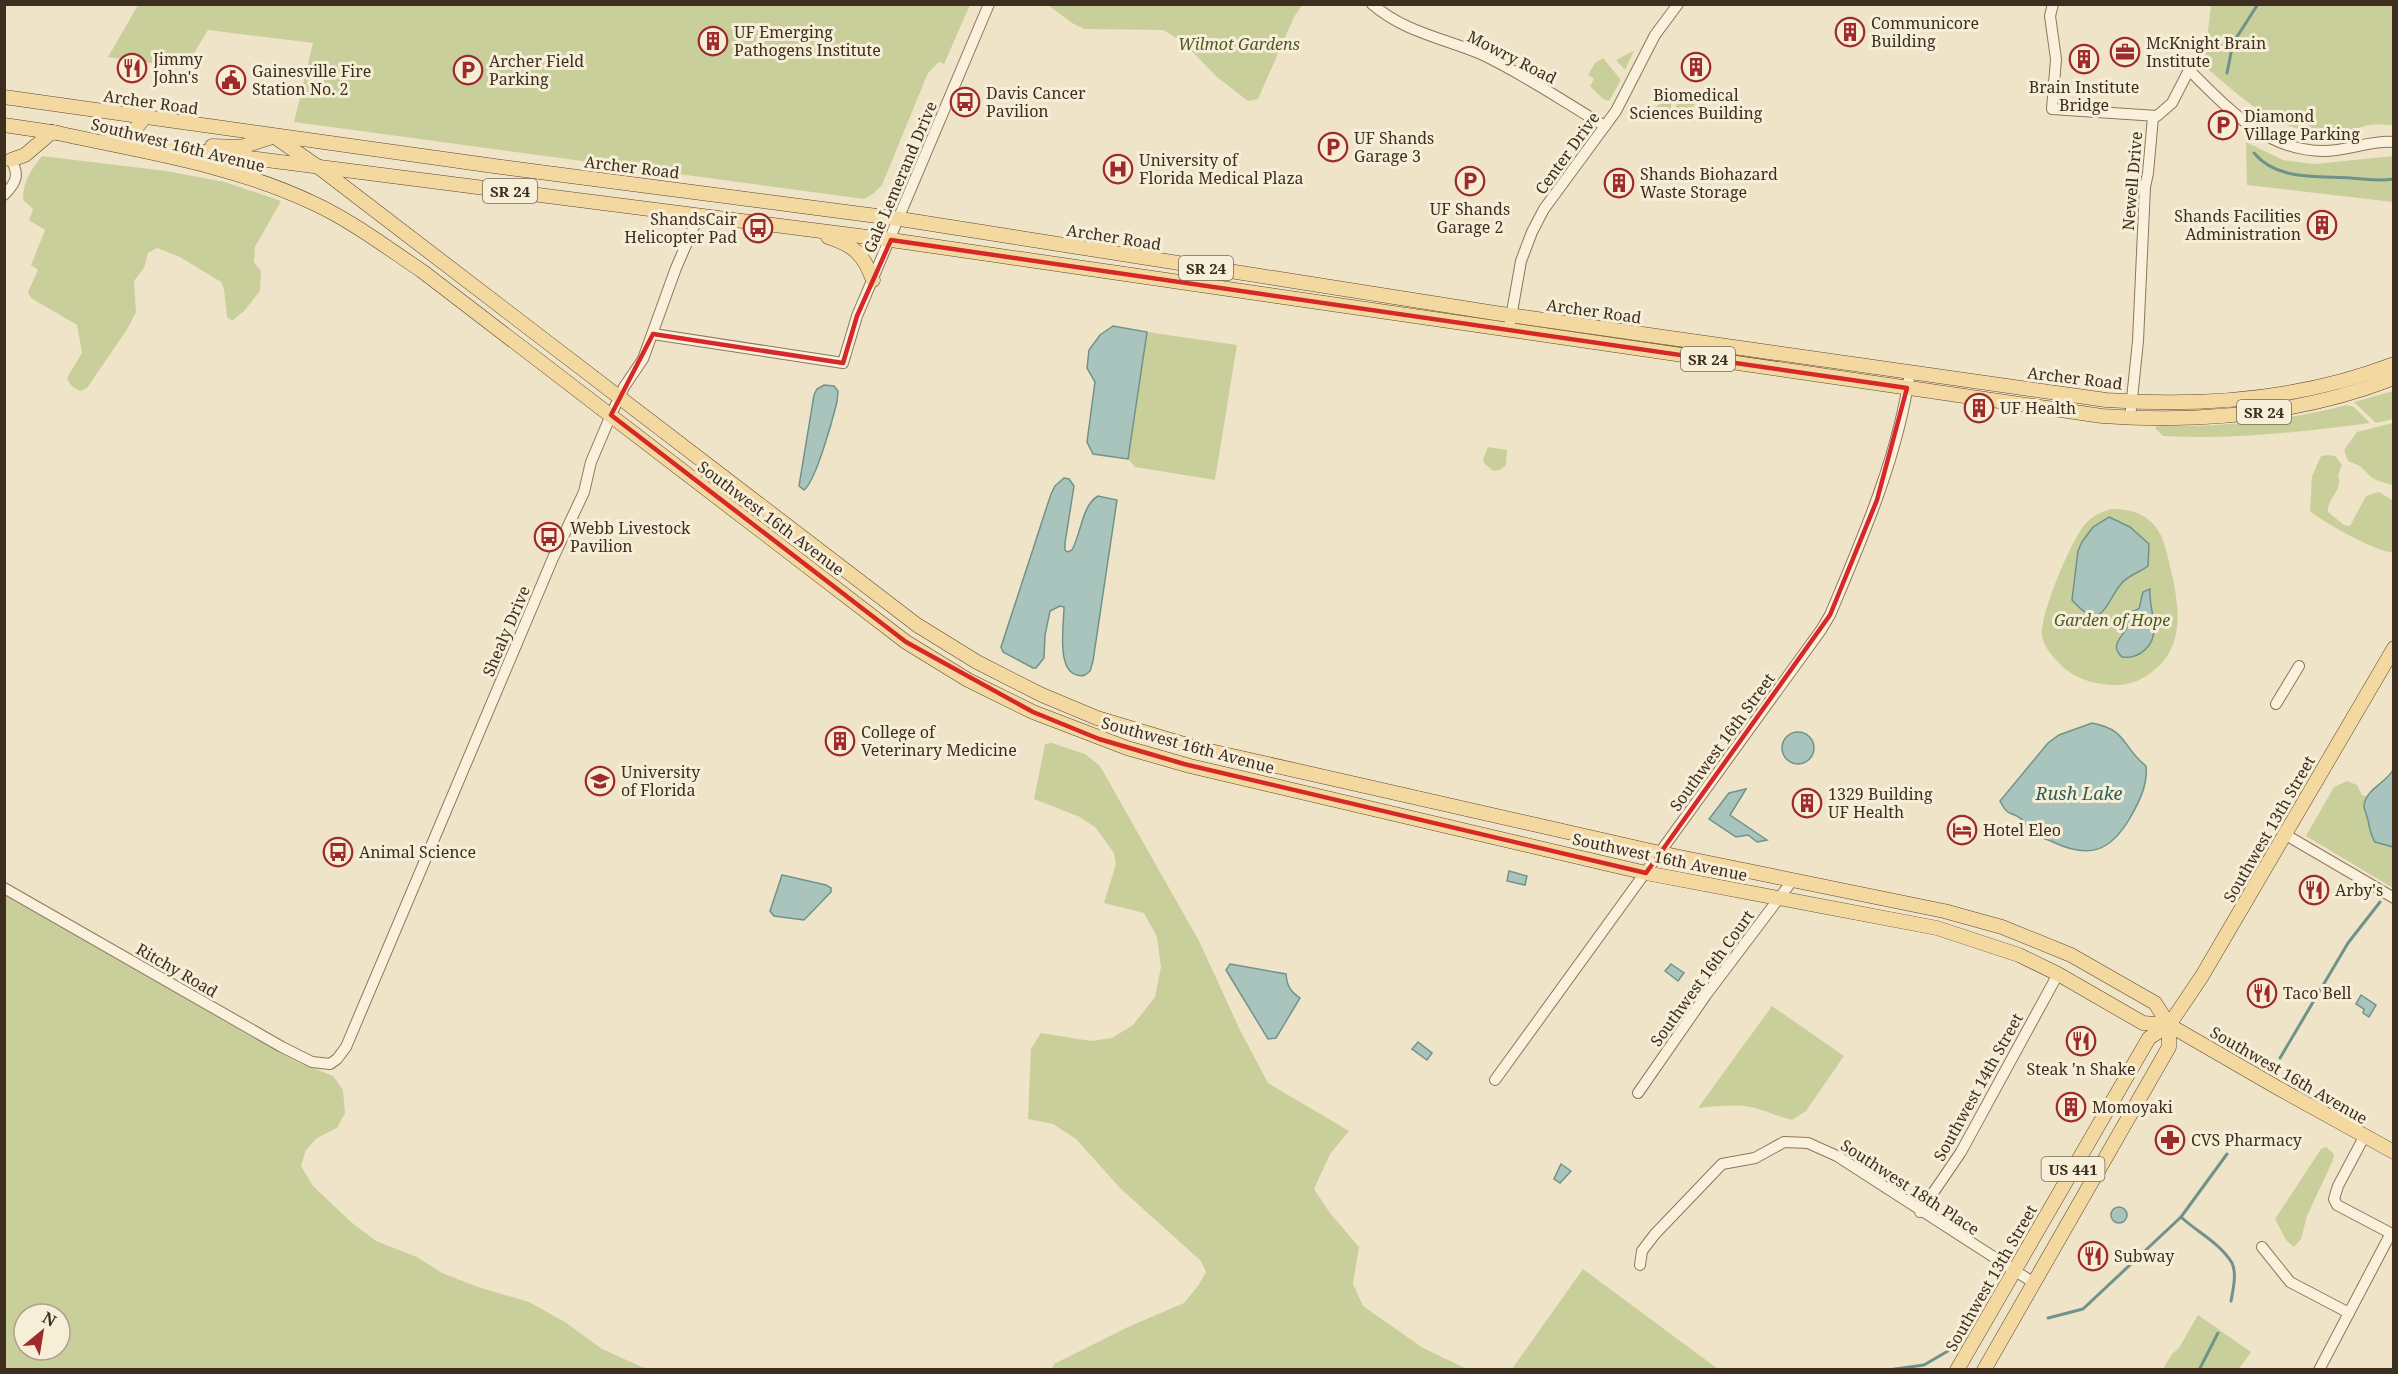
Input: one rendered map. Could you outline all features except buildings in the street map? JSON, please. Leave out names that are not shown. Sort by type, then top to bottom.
[{"type":"main road","name":"Archer Road","points":[[7,101],[900,219],[1512,316],[2132,401],[2196,402],[2260,397],[2392,371]]},
{"type":"main road","points":[[110,140],[134,130],[144,118]]},
{"type":"main road","points":[[167,121],[172,143],[179,150]]},
{"type":"main road","name":"Archer Road","points":[[4,125],[321,169],[891,240],[1509,331],[2130,418],[2197,418],[2263,412],[2328,400],[2392,371]]},
{"type":"main road","points":[[7,162],[25,155],[52,132]]},
{"type":"main road","name":"Southwest 16th Avenue","points":[[52,132],[252,178],[315,204],[365,232],[422,271],[906,642],[968,680],[1033,712],[1099,739],[1184,764],[1646,873],[1937,928],[2019,955],[2058,974],[2143,1023],[2169,1025],[2394,1152]]},
{"type":"main road","points":[[205,153],[213,146],[241,147],[274,136]]},
{"type":"main road","name":"Southwest 16th Avenue","points":[[274,136],[321,169],[917,625],[977,662],[1042,695],[1097,718],[1197,748],[1660,853],[1944,911],[2035,939],[2071,955],[2155,1003],[2169,1025]]},
{"type":"main road","points":[[801,228],[838,240],[853,248],[867,264],[873,280]]},
{"type":"main road","name":"Southwest 13th Street","points":[[1957,1370],[2149,1038],[2169,1025],[2202,976],[2394,648]]},
{"type":"main road","name":"Southwest 13th Street","points":[[1984,1370],[2169,1047],[2169,1025]]},
{"type":"street","name":"Gale Lemerand Drive","points":[[653,334],[843,363],[857,316],[900,219],[988,4]]},
{"type":"street","name":"Mowry Road","points":[[1372,4],[1385,15],[1412,29],[1480,54],[1502,65],[1605,126]]},
{"type":"street","name":"Center Drive","points":[[1509,331],[1521,261],[1532,232],[1549,202],[1627,93],[1655,35],[1678,4]]},
{"type":"street","name":"Newell Drive","points":[[2053,4],[2050,16],[2056,58],[2052,109],[2152,117],[2145,187],[2138,341],[2130,418]]},
{"type":"street","points":[[2152,117],[2160,114],[2172,103],[2189,70],[2237,116],[2280,143],[2324,151],[2394,142]]},
{"type":"street","points":[[4,195],[17,178],[16,169],[7,162]]},
{"type":"street","name":"Shealy Drive","points":[[337,1059],[346,1047],[553,558],[584,492],[591,462],[611,415],[624,387],[640,367],[676,268],[699,215]]},
{"type":"street","name":"Southwest 16th Street","points":[[1495,1080],[1811,646],[1830,615],[1877,500],[1910,372]]},
{"type":"street","points":[[2276,704],[2299,666]]},
{"type":"street","points":[[2286,835],[2394,898]]},
{"type":"street","name":"Southwest 16th Court","points":[[1638,1093],[1706,995],[1792,881]]},
{"type":"street","name":"Ritchy Road","points":[[4,888],[282,1047],[312,1062],[330,1064],[337,1059]]},
{"type":"street","name":"Southwest 14th Street","points":[[1920,1212],[1961,1152],[2058,974]]},
{"type":"street","points":[[2319,1370],[2392,1234],[2337,1204],[2334,1199],[2338,1186],[2364,1137]]},
{"type":"street","name":"Southwest 18th Place","points":[[1640,1265],[1642,1251],[1655,1234],[1722,1164],[1755,1158],[1784,1142],[1808,1143],[1837,1156],[1920,1212],[2034,1283]]},
{"type":"street","points":[[2262,1247],[2290,1282],[2349,1312]]},
{"type":"highlighted area","points":[[891,240],[1907,388],[1877,500],[1830,615],[1646,873],[1184,764],[1099,739],[1033,712],[906,642],[611,415],[653,334],[843,363],[857,316]]},
{"type":"green space","points":[[138,5],[970,5],[944,64],[939,62],[928,73],[882,185],[864,199],[294,122],[313,43],[208,30],[185,68],[108,57]]},
{"type":"green space","name":"Wilmot Gardens","points":[[1048,5],[1302,5],[1294,17],[1258,99],[1248,101],[1217,77],[1183,42],[1163,30],[1084,29]]},
{"type":"green space","points":[[2211,5],[2393,5],[2393,125],[2370,125],[2343,132],[2321,132],[2301,129],[2266,115],[2204,66]]},
{"type":"green space","points":[[1634,51],[1625,70],[1616,60]]},
{"type":"green space","points":[[1603,58],[1621,80],[1609,101],[1603,99],[1590,86],[1594,79],[1588,75],[1595,63]]},
{"type":"green space","points":[[1688,94],[1694,96],[1695,104],[1688,115],[1680,116],[1676,111],[1677,97]]},
{"type":"green space","points":[[1673,98],[1669,115],[1646,111]]},
{"type":"green space","points":[[2246,142],[2283,160],[2314,164],[2393,156],[2393,202],[2247,185]]},
{"type":"green space","points":[[42,156],[166,171],[225,182],[281,201],[255,247],[254,262],[261,271],[260,291],[244,311],[232,321],[227,317],[221,282],[180,257],[157,248],[148,253],[144,268],[134,281],[136,312],[128,328],[87,388],[81,391],[74,388],[67,378],[82,353],[77,325],[31,298],[28,292],[38,270],[31,265],[45,230],[29,220],[33,209],[23,200],[23,193],[28,176]]},
{"type":"green space","points":[[1147,332],[1237,345],[1215,480],[1135,467],[1128,459]]},
{"type":"green space","points":[[2393,391],[2393,419],[2376,423],[2354,402]]},
{"type":"green space","points":[[2347,405],[2354,407],[2370,423],[2293,432],[2215,437],[2163,436],[2155,428],[2157,426],[2253,422]]},
{"type":"green space","points":[[2394,423],[2393,485],[2378,481],[2360,466],[2348,461],[2344,450],[2357,432]]},
{"type":"green space","points":[[1488,447],[1507,450],[1506,465],[1500,470],[1493,471],[1484,463],[1483,459]]},
{"type":"green space","points":[[2321,456],[2335,456],[2342,465],[2338,475],[2339,485],[2328,507],[2328,512],[2344,525],[2350,526],[2366,496],[2379,492],[2394,501],[2392,552],[2363,542],[2337,529],[2310,511],[2312,476]]},
{"type":"green space","name":"Garden of Hope","points":[[2111,509],[2137,513],[2150,521],[2159,531],[2168,557],[2178,611],[2175,637],[2164,661],[2144,678],[2117,685],[2089,681],[2069,672],[2050,653],[2042,635],[2051,594],[2073,543],[2087,522]]},
{"type":"green space","points":[[1052,743],[1085,754],[1100,766],[1199,941],[1240,1030],[1268,1083],[1349,1131],[1330,1154],[1314,1189],[1330,1213],[1359,1247],[1353,1284],[1363,1306],[1423,1348],[1467,1369],[1052,1369],[1054,1364],[1128,1327],[1184,1303],[1206,1272],[1201,1261],[1121,1189],[1076,1139],[1053,1124],[1028,1119],[1031,1049],[1041,1033],[1091,1041],[1112,1038],[1133,1025],[1155,997],[1161,967],[1157,937],[1144,913],[1104,903],[1116,864],[1114,853],[1096,828],[1080,817],[1034,799],[1045,744]]},
{"type":"green space","points":[[2347,781],[2357,785],[2362,795],[2382,802],[2393,801],[2393,888],[2306,836],[2334,787]]},
{"type":"green space","points":[[4,895],[295,1061],[333,1076],[343,1090],[345,1113],[337,1128],[317,1138],[306,1150],[301,1166],[313,1186],[351,1222],[376,1241],[417,1257],[442,1273],[478,1287],[529,1302],[565,1322],[602,1349],[642,1367],[652,1369],[5,1369]]},
{"type":"green space","points":[[1772,1006],[1844,1056],[1806,1111],[1792,1120],[1745,1106],[1698,1108]]},
{"type":"green space","points":[[2326,1147],[2334,1154],[2333,1160],[2307,1216],[2301,1239],[2294,1247],[2286,1240],[2275,1219],[2321,1149]]},
{"type":"green space","points":[[1583,1269],[1718,1369],[1512,1369]]},
{"type":"green space","points":[[2198,1315],[2251,1352],[2239,1369],[2163,1369],[2172,1354],[2179,1348]]},
{"type":"water","points":[[1113,326],[1147,332],[1128,459],[1093,454],[1087,442],[1095,382],[1087,368],[1089,350],[1100,335]]},
{"type":"water","points":[[824,385],[834,386],[838,391],[837,402],[819,462],[804,490],[799,486],[814,395],[817,389]]},
{"type":"water","points":[[1064,478],[1069,479],[1074,486],[1065,543],[1065,550],[1068,552],[1072,550],[1085,513],[1093,500],[1098,496],[1117,500],[1093,661],[1090,671],[1083,676],[1070,671],[1066,665],[1063,646],[1064,607],[1060,606],[1050,611],[1045,635],[1044,658],[1036,668],[1003,652],[1001,647],[1051,494],[1055,486]]},
{"type":"water","points":[[2109,517],[2130,527],[2149,544],[2148,566],[2124,581],[2101,613],[2090,615],[2072,600],[2078,551],[2093,527]]},
{"type":"water","points":[[2150,589],[2154,623],[2152,639],[2141,653],[2132,657],[2122,657],[2118,653],[2117,645],[2128,626],[2124,615],[2139,609],[2143,592]]},
{"type":"water","name":"Rush Lake","points":[[2092,723],[2104,726],[2118,734],[2146,766],[2146,780],[2133,812],[2115,838],[2098,849],[2088,851],[2066,847],[2036,835],[2022,819],[2007,812],[2000,801],[2048,743],[2059,735]]},
{"type":"water","points":[[1798,732],[1809,737],[1814,748],[1809,759],[1798,764],[1787,759],[1782,748],[1787,737]]},
{"type":"water","points":[[2393,770],[2393,847],[2375,842],[2364,807],[2371,791]]},
{"type":"water","points":[[1746,789],[1730,815],[1767,840],[1757,842],[1748,835],[1736,837],[1709,819],[1729,793]]},
{"type":"water","points":[[1509,871],[1527,876],[1525,885],[1507,881]]},
{"type":"water","points":[[782,875],[826,885],[831,888],[831,892],[804,920],[774,916],[770,911]]},
{"type":"water","points":[[1230,964],[1286,974],[1290,988],[1300,998],[1276,1038],[1268,1039],[1226,970]]},
{"type":"water","points":[[1671,964],[1684,973],[1678,981],[1665,971]]},
{"type":"water","points":[[2361,995],[2376,1005],[2369,1017],[2363,1013],[2364,1009],[2356,1004]]},
{"type":"water","points":[[1418,1042],[1432,1053],[1427,1060],[1412,1049]]},
{"type":"water","points":[[1561,1164],[1571,1171],[1560,1183],[1554,1179]]},
{"type":"water","points":[[2116,1207],[2122,1207],[2127,1215],[2125,1221],[2116,1223],[2111,1218],[2111,1212]]},
{"type":"waterway","points":[[2227,73],[2233,43],[2258,4]]},
{"type":"waterway","points":[[2254,153],[2263,162],[2286,173],[2312,177],[2394,179]]},
{"type":"waterway","points":[[2280,1058],[2348,943],[2380,902]]},
{"type":"waterway","points":[[2048,1318],[2083,1309],[2181,1217],[2227,1154]]},
{"type":"waterway","points":[[2181,1217],[2215,1244],[2232,1263],[2234,1287],[2231,1301]]},
{"type":"waterway","points":[[2199,1370],[2218,1333]]},
{"type":"waterway","points":[[1888,1370],[1924,1365],[1948,1351]]},
{"type":"place","name":"Communicore Building","points":[[1850,32]]},
{"type":"place","name":"UF Emerging Pathogens Institute","points":[[713,41]]},
{"type":"place","name":"McKnight Brain Institute","points":[[2125,52]]},
{"type":"place","name":"Brain Institute Bridge","points":[[2084,59]]},
{"type":"place","name":"Biomedical Sciences Building","points":[[1696,67]]},
{"type":"place","name":"Jimmy John's","points":[[132,68]]},
{"type":"place","name":"Archer Field Parking","points":[[468,70]]},
{"type":"place","name":"Gainesville Fire Station No. 2","points":[[231,80]]},
{"type":"place","name":"Davis Cancer Pavilion","points":[[965,102]]},
{"type":"place","name":"Diamond Village Parking","points":[[2223,125]]},
{"type":"place","name":"UF Shands Garage 3","points":[[1333,147]]},
{"type":"place","name":"University of Florida Medical Plaza","points":[[1118,169]]},
{"type":"place","name":"UF Shands Garage 2","points":[[1470,181]]},
{"type":"place","name":"Shands Biohazard Waste Storage","points":[[1619,183]]},
{"type":"place","name":"Shands Facilities Administration","points":[[2322,225]]},
{"type":"place","name":"ShandsCair Helicopter Pad","points":[[758,228]]},
{"type":"place","name":"UF Health","points":[[1979,408]]},
{"type":"place","name":"Webb Livestock Pavilion","points":[[549,537]]},
{"type":"place","name":"College of Veterinary Medicine","points":[[840,741]]},
{"type":"place","name":"University of Florida","points":[[600,781]]},
{"type":"place","name":"1329 Building UF Health","points":[[1807,803]]},
{"type":"place","name":"Hotel Eleo","points":[[1962,830]]},
{"type":"place","name":"Animal Science","points":[[338,852]]},
{"type":"place","name":"Arby's","points":[[2314,890]]},
{"type":"place","name":"Taco Bell","points":[[2262,993]]},
{"type":"place","name":"Steak 'n Shake","points":[[2081,1041]]},
{"type":"place","name":"Momoyaki","points":[[2071,1107]]},
{"type":"place","name":"CVS Pharmacy","points":[[2170,1140]]},
{"type":"place","name":"Subway","points":[[2093,1256]]}]
